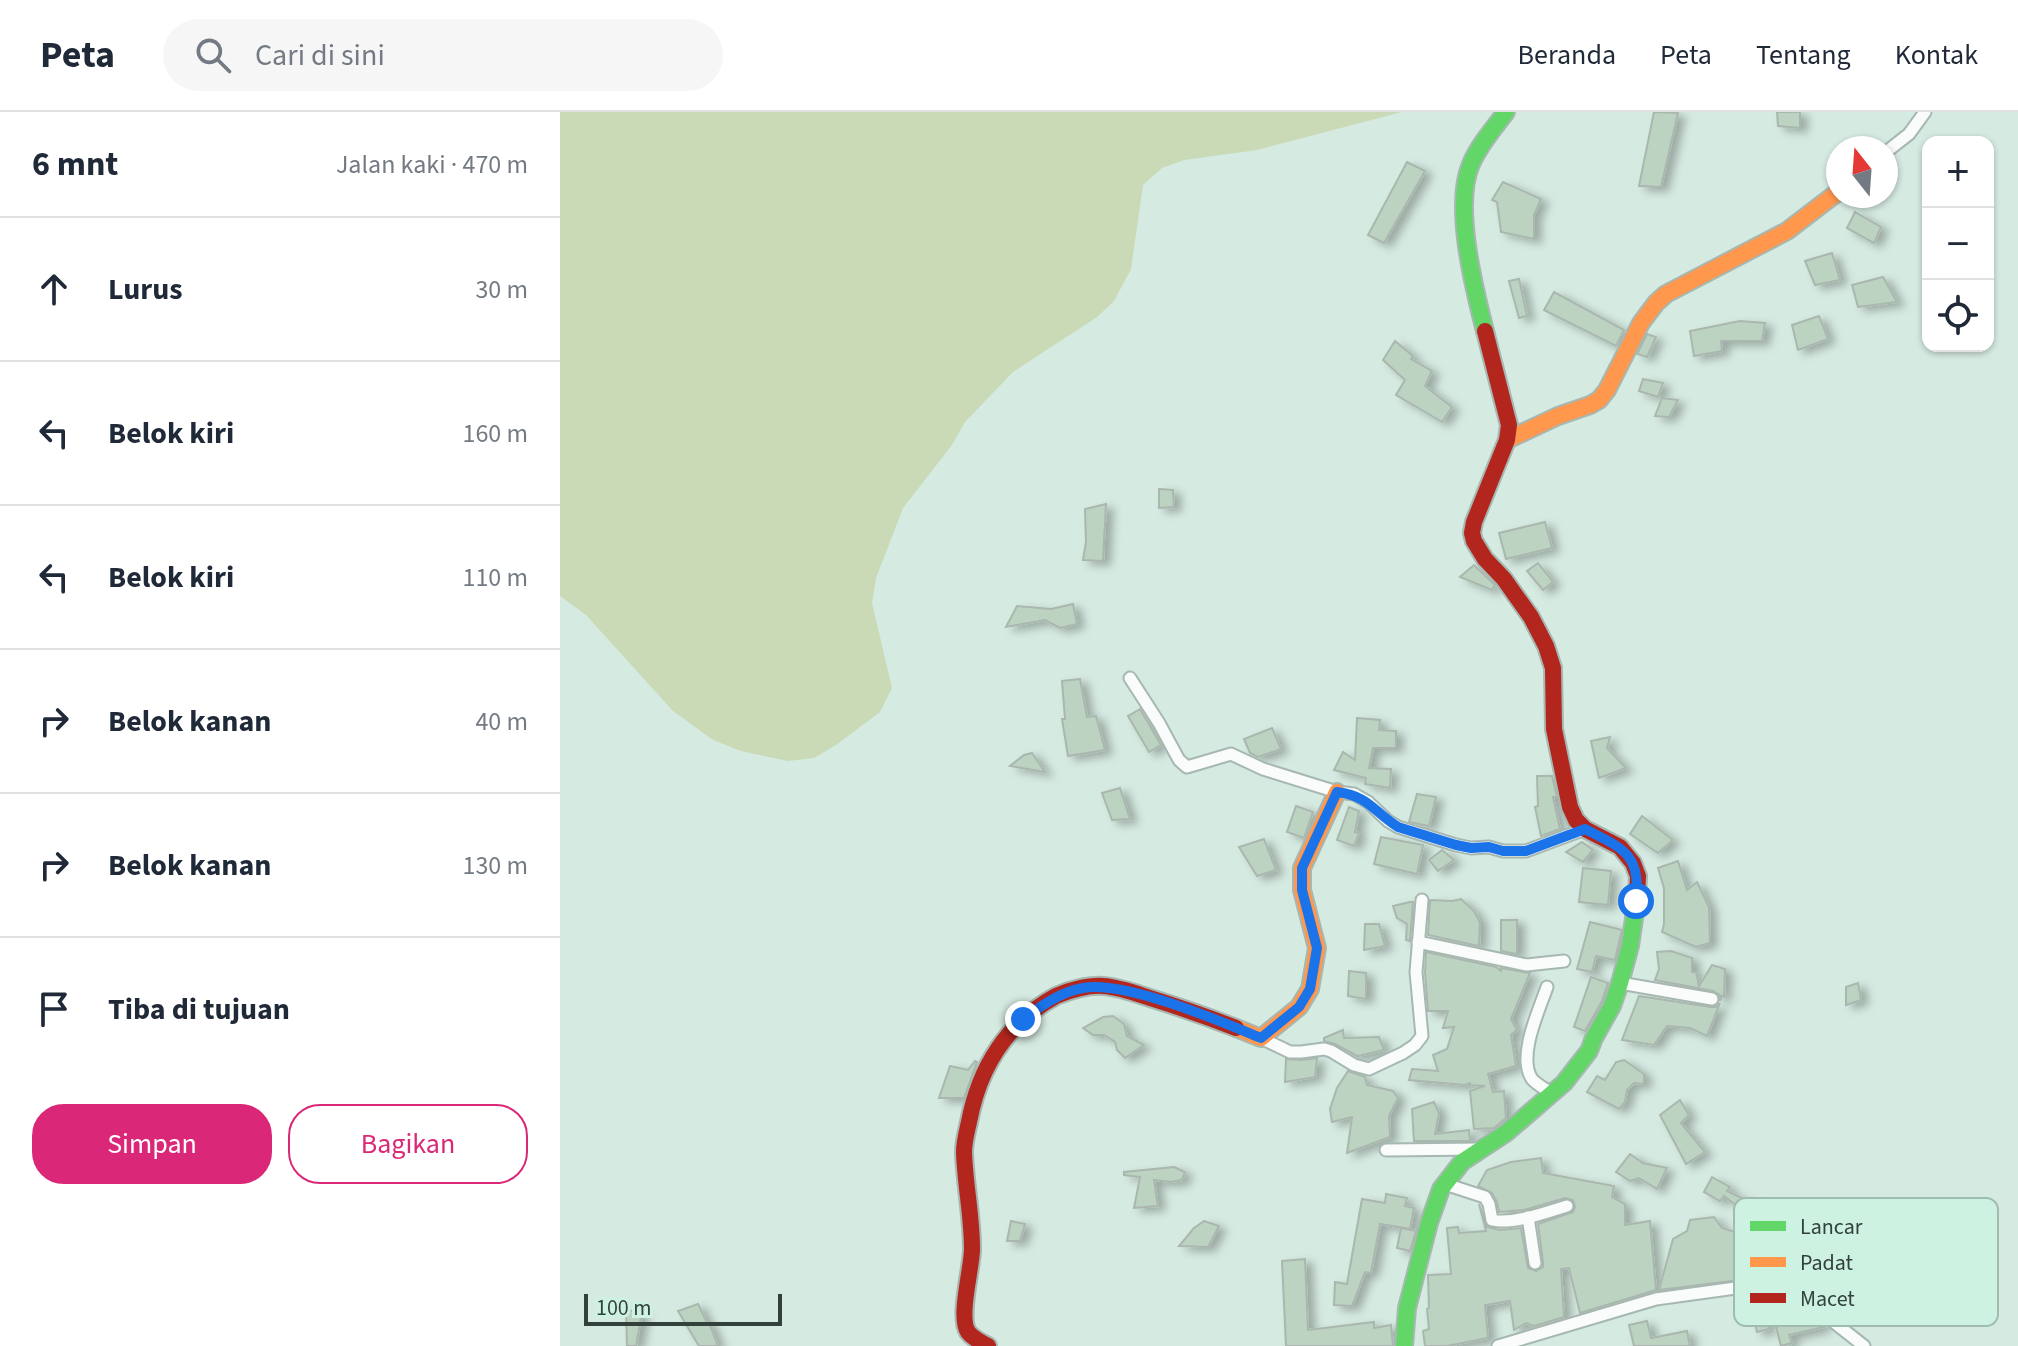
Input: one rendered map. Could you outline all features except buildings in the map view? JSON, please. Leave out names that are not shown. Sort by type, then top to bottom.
[{"type":"street","points":[[1404,1346],[1407,1308],[1414,1280],[1432,1214],[1445,1184],[1462,1162],[1506,1133],[1564,1083],[1589,1051],[1620,983],[1636,913],[1638,876],[1633,863],[1620,847],[1585,829],[1570,807],[1554,729],[1555,677],[1551,658],[1531,617],[1504,579],[1485,559],[1472,533],[1476,513],[1507,440],[1508,417],[1476,294],[1466,232],[1464,194],[1470,165],[1506,112]]},
{"type":"street","points":[[1898,143],[1909,134],[1925,112]]},
{"type":"street","points":[[1507,440],[1599,400],[1649,309],[1666,294],[1787,231],[1826,201]]},
{"type":"street","points":[[1130,678],[1184,766],[1231,754],[1263,769],[1337,792],[1354,794],[1398,827],[1471,848],[1526,851],[1585,829]]},
{"type":"street","points":[[1261,1038],[1299,1007],[1310,989],[1317,948],[1302,890],[1302,868],[1337,792]]},
{"type":"street","points":[[988,1346],[975,1339],[965,1325],[965,1297],[972,1246],[964,1148],[982,1076],[989,1061],[1013,1029],[1058,995],[1103,986],[1126,990],[1191,1011],[1290,1052],[1324,1049],[1349,1063],[1369,1069],[1403,1053],[1422,1036],[1416,972],[1422,900]]},
{"type":"street","points":[[1418,942],[1527,965],[1564,961]]},
{"type":"street","points":[[1620,983],[1712,999]]},
{"type":"street","points":[[1547,987],[1526,1058],[1534,1081],[1552,1094]]},
{"type":"street","points":[[1386,1150],[1481,1149]]},
{"type":"street","points":[[1445,1184],[1485,1197],[1495,1221],[1528,1217],[1567,1206]]},
{"type":"street","points":[[1528,1217],[1535,1263]]},
{"type":"street","points":[[1498,1346],[1656,1299],[1734,1288]]},
{"type":"street","points":[[1839,1326],[1864,1346]]},
{"type":"green space","points":[[560,112],[1402,112],[1257,150],[1184,160],[1162,168],[1143,185],[1131,269],[1114,301],[1097,317],[1013,372],[965,422],[952,445],[903,508],[876,578],[872,603],[892,688],[880,712],[814,758],[788,761],[741,751],[713,740],[673,711],[586,615],[560,596]]},
{"type":"traffic: fast","points":[[1485,331],[1467,247],[1464,201],[1471,164],[1482,143],[1506,112]]},
{"type":"traffic: fast","points":[[1404,1346],[1407,1308],[1441,1189],[1462,1162],[1506,1133],[1564,1083],[1589,1051],[1620,983],[1630,946],[1637,898]]},
{"type":"traffic: slow","points":[[1507,440],[1599,400],[1641,323],[1666,294],[1787,231],[1826,201]]},
{"type":"traffic: slow","points":[[1236,1028],[1261,1038],[1299,1007],[1310,989],[1317,948],[1302,890],[1302,868],[1337,792]]},
{"type":"traffic: jam","points":[[1485,331],[1509,425],[1507,440],[1474,522],[1474,541],[1531,617],[1546,646],[1553,668],[1554,729],[1570,807],[1585,829],[1620,847],[1633,863],[1638,876],[1637,898]]},
{"type":"traffic: jam","points":[[988,1346],[972,1337],[965,1325],[972,1249],[964,1148],[980,1083],[1010,1033],[1023,1019],[1056,996],[1097,986],[1133,992],[1236,1028]]},
{"type":"route","points":[[1023,1019],[1058,995],[1103,986],[1126,990],[1191,1011],[1261,1038],[1299,1007],[1310,989],[1317,948],[1302,890],[1302,868],[1337,792],[1354,794],[1368,802],[1398,827],[1471,848],[1526,851],[1585,829],[1626,853],[1638,876],[1636,901]]}]
